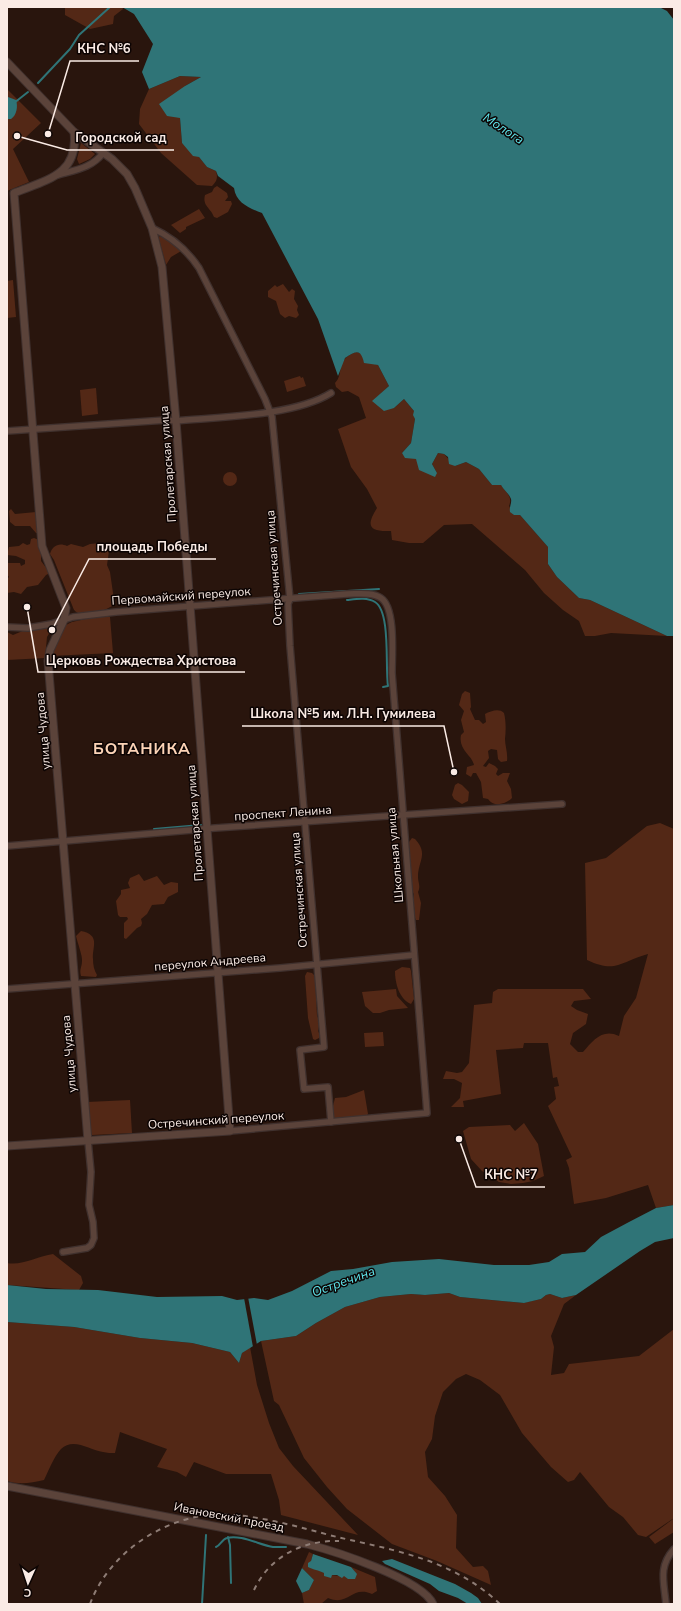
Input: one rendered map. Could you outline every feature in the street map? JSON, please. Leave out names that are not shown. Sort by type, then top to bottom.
[{"type":"street","points":[[7,62],[74,132],[120,166],[127,174],[135,188],[152,228]]},
{"type":"street","points":[[58,175],[66,168],[72,158],[75,142],[74,132]]},
{"type":"street","points":[[7,196],[58,175],[89,166],[103,153]]},
{"type":"street","name":"улица Чудова","points":[[14,193],[42,546],[64,602],[66,614],[50,650],[48,661],[91,1172],[89,1205],[93,1222],[94,1238],[91,1245],[87,1248],[64,1252]]},
{"type":"street","name":"Остречинская улица","points":[[152,228],[163,233],[190,255],[199,268],[258,385],[272,418],[290,599],[288,604],[290,646],[324,1047],[300,1050],[304,1089],[328,1087],[331,1122]]},
{"type":"street","name":"Пролетарская улица","points":[[152,228],[159,254],[164,285],[176,421],[230,1131]]},
{"type":"street","points":[[7,431],[166,420],[176,421],[270,412],[320,401],[331,393]]},
{"type":"street","name":"Первомайский переулок","points":[[7,627],[28,628],[51,624],[73,617],[189,606],[347,594],[370,594],[381,598]]},
{"type":"street","name":"Школьная улица","points":[[381,598],[389,609],[390,617],[392,673],[427,1113]]},
{"type":"street","name":"проспект Ленина","points":[[7,846],[403,814],[562,804]]},
{"type":"street","name":"переулок Андреева","points":[[7,990],[317,965],[414,955]]},
{"type":"street","name":"Остречинский переулок","points":[[7,1146],[230,1131],[427,1113]]},
{"type":"street","name":"Ивановский проезд","points":[[7,1486],[307,1544],[329,1550],[380,1570],[403,1581],[423,1592],[433,1604]]},
{"type":"street","points":[[666,1604],[663,1568],[665,1561],[674,1549]]},
{"type":"shaded area","points":[[65,7],[122,7],[123,9],[114,16],[113,24],[90,29],[65,15]]},
{"type":"shaded area","points":[[180,76],[201,77],[185,86],[180,118],[182,143],[199,157],[207,167],[216,171],[217,179],[212,186],[197,185],[161,153],[139,124],[140,109],[149,89]]},
{"type":"shaded area","points":[[7,90],[41,123],[13,149],[29,182],[7,191]]},
{"type":"shaded area","points":[[81,143],[95,154],[90,159],[79,164],[77,159]]},
{"type":"shaded area","points":[[217,186],[227,193],[228,197],[225,201],[231,201],[232,204],[228,212],[217,218],[214,217],[207,207],[204,199],[205,195],[212,192]]},
{"type":"shaded area","points":[[199,209],[205,218],[186,227],[186,229],[180,233],[171,225]]},
{"type":"shaded area","points":[[158,236],[166,238],[183,250],[171,257],[166,265]]},
{"type":"shaded area","points":[[13,280],[16,317],[7,318],[7,281]]},
{"type":"shaded area","points":[[283,284],[289,292],[292,289],[295,291],[294,299],[298,306],[297,310],[299,315],[296,318],[289,316],[285,318],[280,314],[276,301],[268,297],[268,291],[275,285],[277,287]]},
{"type":"shaded area","points":[[356,352],[360,353],[364,357],[363,360],[378,365],[389,386],[373,401],[394,408],[404,399],[414,411],[415,419],[411,443],[402,453],[416,459],[437,473],[432,464],[438,453],[444,454],[455,466],[466,462],[479,469],[492,485],[501,485],[510,497],[509,506],[514,515],[520,515],[548,547],[548,564],[557,577],[579,598],[590,600],[667,636],[611,633],[585,636],[579,621],[563,610],[544,593],[525,570],[472,524],[444,525],[423,543],[409,543],[392,540],[391,531],[374,529],[371,524],[371,520],[377,508],[367,489],[351,467],[338,429],[366,418],[359,397],[348,391],[342,392],[336,387],[335,383],[338,379],[342,363],[349,355]]},
{"type":"shaded area","points":[[300,376],[301,378],[303,377],[306,386],[287,392],[284,381]]},
{"type":"shaded area","points":[[96,388],[98,414],[82,416],[80,390]]},
{"type":"shaded area","points":[[227,472],[233,472],[237,476],[237,482],[233,486],[227,486],[223,482],[223,476]]},
{"type":"shaded area","points":[[11,509],[15,514],[36,512],[39,533],[36,533],[30,526],[15,526],[10,522],[9,511]]},
{"type":"shaded area","points":[[34,538],[39,540],[38,547],[41,552],[41,561],[50,573],[46,575],[38,585],[27,587],[21,594],[14,592],[7,593],[7,579],[9,577],[7,574],[7,563],[20,563],[21,566],[25,564],[25,560],[16,556],[7,555],[9,547],[19,546],[23,543],[27,545],[30,544],[31,539]]},
{"type":"shaded area","points":[[61,544],[67,546],[71,544],[83,547],[90,544],[104,544],[109,551],[107,565],[110,572],[114,600],[112,606],[104,610],[87,614],[78,613],[73,609],[54,560],[50,554],[54,547]]},
{"type":"shaded area","points":[[95,617],[110,617],[113,653],[51,656],[64,626],[72,622]]},
{"type":"shaded area","points":[[47,627],[51,630],[47,637],[45,658],[7,660],[7,632],[13,635],[25,630]]},
{"type":"shaded area","points":[[465,691],[470,693],[470,709],[475,720],[479,720],[483,724],[486,722],[485,714],[497,710],[504,713],[507,761],[501,762],[498,759],[497,750],[491,749],[488,751],[489,758],[483,766],[486,767],[489,763],[495,766],[498,769],[496,774],[498,776],[503,773],[510,773],[507,781],[511,789],[512,798],[503,804],[496,804],[483,798],[481,782],[476,773],[473,773],[471,777],[466,774],[467,767],[474,765],[473,761],[461,745],[461,735],[464,732],[461,720],[464,711],[459,705],[462,694]]},
{"type":"shaded area","points":[[458,783],[469,792],[468,801],[462,804],[454,799],[452,795],[455,785]]},
{"type":"shaded area","points":[[660,823],[674,829],[674,1205],[656,1208],[648,1185],[606,1198],[574,1204],[569,1168],[566,1160],[572,1157],[548,1106],[556,1099],[554,1087],[559,1086],[557,1077],[553,1078],[548,1043],[524,1043],[523,1048],[496,1050],[501,1094],[463,1101],[464,1107],[451,1107],[460,1098],[462,1083],[454,1079],[443,1079],[446,1071],[457,1073],[462,1072],[469,1063],[474,1005],[492,1003],[493,992],[498,989],[583,989],[591,999],[574,1001],[571,1006],[588,1014],[586,1024],[573,1033],[570,1044],[578,1052],[583,1052],[591,1043],[603,1034],[608,1033],[619,1036],[624,1016],[636,998],[648,954],[619,965],[612,966],[605,966],[587,960],[585,863],[606,858],[647,826]]},
{"type":"shaded area","points":[[412,838],[419,844],[422,853],[418,871],[418,892],[421,903],[419,920],[416,920],[415,918],[413,904],[414,894],[411,889],[408,850],[409,842]]},
{"type":"shaded area","points":[[139,874],[144,881],[157,876],[164,885],[171,882],[178,883],[178,892],[168,897],[164,904],[152,905],[147,914],[141,919],[141,926],[126,939],[124,938],[124,923],[128,919],[127,917],[120,917],[118,915],[116,901],[121,894],[121,890],[130,888],[128,883],[130,878]]},
{"type":"shaded area","points":[[81,931],[91,935],[93,938],[93,961],[94,969],[97,975],[96,977],[81,976],[80,972],[82,959],[76,936]]},
{"type":"shaded area","points":[[402,967],[410,968],[411,971],[414,999],[411,1004],[403,998],[398,990],[395,971]]},
{"type":"shaded area","points":[[307,972],[312,973],[315,976],[317,1016],[320,1022],[318,1031],[320,1035],[319,1038],[315,1040],[313,1039],[308,1018],[305,976]]},
{"type":"shaded area","points":[[396,989],[397,996],[408,1008],[373,1013],[365,1006],[362,992]]},
{"type":"shaded area","points":[[383,1032],[384,1046],[365,1047],[364,1033]]},
{"type":"shaded area","points":[[364,1090],[368,1114],[364,1118],[333,1118],[332,1110],[335,1098],[346,1097]]},
{"type":"shaded area","points":[[130,1100],[132,1133],[92,1135],[89,1131],[87,1102]]},
{"type":"shaded area","points":[[524,1123],[538,1144],[544,1176],[533,1181],[523,1183],[511,1184],[499,1182],[482,1171],[471,1159],[463,1131],[469,1127],[510,1125],[515,1131]]},
{"type":"shaded area","points":[[53,1254],[81,1276],[83,1283],[79,1290],[7,1285],[7,1263],[13,1264],[24,1262]]},
{"type":"shaded area","points":[[449,1293],[460,1297],[523,1303],[541,1299],[550,1294],[562,1298],[576,1295],[564,1304],[551,1336],[554,1347],[551,1375],[564,1373],[569,1364],[639,1356],[674,1329],[674,1518],[646,1537],[638,1535],[623,1517],[609,1507],[580,1472],[574,1480],[568,1482],[551,1467],[522,1433],[500,1395],[480,1380],[466,1374],[456,1379],[443,1392],[435,1416],[432,1439],[425,1452],[428,1477],[445,1496],[457,1515],[456,1548],[473,1567],[483,1566],[488,1571],[491,1585],[437,1561],[392,1544],[347,1509],[304,1458],[279,1405],[274,1401],[261,1341],[296,1336],[345,1307],[380,1297],[411,1294],[425,1295]]},
{"type":"shaded area","points":[[7,1322],[74,1327],[140,1338],[192,1343],[230,1352],[239,1363],[242,1353],[250,1347],[257,1385],[279,1448],[293,1466],[358,1535],[281,1515],[279,1500],[271,1474],[226,1474],[194,1462],[186,1477],[177,1472],[157,1467],[167,1449],[120,1432],[115,1453],[98,1451],[82,1445],[71,1444],[61,1449],[58,1453],[53,1460],[44,1480],[26,1483],[7,1481]]},
{"type":"shaded area","points":[[673,1519],[674,1532],[655,1544],[649,1537]]},
{"type":"shaded area","points":[[309,1552],[313,1554],[311,1561],[316,1567],[331,1575],[342,1576],[356,1574],[351,1567],[375,1577],[377,1591],[372,1594],[359,1592],[341,1600],[328,1598],[321,1604],[304,1604],[302,1593],[309,1590],[314,1580],[302,1568]]},
{"type":"water","name":"Молога","points":[[122,7],[659,7],[667,11],[674,20],[674,636],[667,636],[590,600],[579,598],[557,577],[548,564],[548,547],[520,515],[514,515],[510,512],[511,501],[508,494],[501,485],[492,485],[479,469],[466,462],[455,466],[449,464],[448,457],[444,454],[438,453],[432,464],[437,473],[435,477],[419,470],[416,459],[405,458],[402,453],[411,443],[415,419],[413,415],[414,411],[404,399],[394,408],[384,411],[372,401],[389,386],[378,365],[364,363],[363,358],[357,352],[345,358],[338,376],[318,319],[262,213],[252,209],[240,201],[237,198],[234,188],[218,176],[216,171],[207,167],[199,157],[193,156],[182,143],[180,118],[167,116],[159,104],[201,77],[180,76],[149,89],[142,72],[153,44],[134,14]]},
{"type":"water","points":[[8,97],[16,100],[17,102],[16,113],[11,119],[7,119]]},
{"type":"water","name":"Остречина","points":[[674,1205],[674,1238],[655,1242],[576,1295],[562,1298],[550,1294],[541,1299],[524,1303],[460,1297],[449,1293],[425,1295],[411,1294],[380,1297],[345,1307],[296,1336],[261,1341],[242,1353],[239,1363],[230,1352],[192,1343],[140,1338],[74,1327],[7,1322],[7,1285],[46,1289],[98,1290],[157,1297],[222,1296],[237,1300],[254,1298],[268,1300],[292,1291],[331,1271],[353,1269],[392,1262],[439,1259],[494,1265],[529,1265],[549,1262],[562,1254],[585,1252],[601,1237],[629,1222],[656,1208]]},
{"type":"water","points":[[313,1554],[351,1567],[357,1574],[355,1579],[348,1579],[344,1576],[342,1578],[337,1575],[332,1575],[331,1578],[324,1576],[324,1573],[308,1567],[308,1563],[311,1561]]},
{"type":"water","points":[[392,1559],[455,1584],[478,1598],[482,1604],[468,1604],[458,1598],[439,1591],[430,1584],[385,1564],[382,1561]]},
{"type":"water","points":[[302,1568],[314,1580],[309,1590],[302,1593],[296,1581]]},
{"type":"pier","points":[[248,1297],[257,1345],[253,1347],[244,1298]]},
{"type":"waterway","points":[[38,83],[70,49],[79,35],[110,7]]},
{"type":"waterway","points":[[14,103],[28,92]]},
{"type":"waterway","points":[[299,594],[379,589]]},
{"type":"waterway","points":[[347,600],[369,599],[375,602],[380,608],[385,628],[388,686],[383,687]]},
{"type":"waterway","points":[[154,829],[201,825]]},
{"type":"waterway","points":[[202,1604],[206,1535]]},
{"type":"waterway","points":[[228,1537],[230,1545],[231,1583]]},
{"type":"waterway","points":[[216,1547],[225,1539],[232,1537],[238,1537],[273,1547],[286,1547]]},
{"type":"railway","points":[[90,1604],[98,1587],[108,1572],[120,1558],[149,1535],[183,1520],[216,1514],[269,1520],[424,1559],[464,1577],[489,1594],[500,1604]]},
{"type":"railway","points":[[254,1590],[269,1568],[278,1559],[289,1552],[313,1543],[339,1541]]},
{"type":"place","name":"КНС №6","points":[[48,134]]},
{"type":"place","name":"Городской сад","points":[[17,136]]},
{"type":"place","name":"Церковь Рождества Христова","points":[[27,607]]},
{"type":"place","name":"площадь Победы","points":[[52,630]]},
{"type":"place","name":"Школа №5 им. Л.Н. Гумилева","points":[[454,772]]},
{"type":"place","name":"КНС №7","points":[[459,1139]]},
{"type":"district","name":"БОТАНИКА","points":[[142,748]]}]
